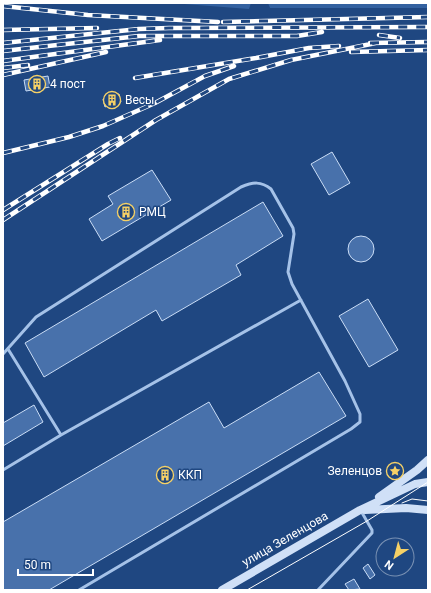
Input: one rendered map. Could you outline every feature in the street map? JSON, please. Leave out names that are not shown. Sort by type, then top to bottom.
[{"type":"main road","points":[[360,510],[428,460]]},
{"type":"main road","name":"улица Зеленцова","points":[[222,590],[360,510],[415,484],[428,482]]},
{"type":"main road","name":"улица Зеленцова","points":[[360,510],[406,508],[428,510]]},
{"type":"lane","points":[[3,354],[36,317],[241,187],[258,182],[266,184],[271,189],[293,228],[294,237],[288,272],[292,284],[328,348],[351,392],[360,414],[360,422],[344,433],[79,590]]},
{"type":"lane","points":[[3,470],[61,435],[300,300]]},
{"type":"lane","points":[[8,349],[61,435]]},
{"type":"lane","points":[[318,590],[372,534],[372,530],[360,510]]},
{"type":"shaded area","points":[[171,3],[251,3],[249,9]]},
{"type":"shaded area","points":[[268,3],[427,3],[428,8],[270,8]]},
{"type":"building","name":"4 пост","points":[[48,76],[50,87],[26,91],[24,80]]},
{"type":"building","name":"Весы","points":[[119,94],[121,102],[105,107],[103,99]]},
{"type":"building","points":[[332,152],[350,183],[329,195],[311,164]]},
{"type":"building","name":"РМЦ","points":[[152,170],[171,200],[102,241],[89,219],[113,204],[108,196]]},
{"type":"building","points":[[263,202],[283,236],[236,265],[241,275],[162,321],[156,310],[44,377],[25,343]]},
{"type":"building","points":[[361,236],[370,240],[374,249],[370,258],[361,262],[352,258],[348,249],[352,240]]},
{"type":"building","points":[[368,299],[398,350],[369,367],[339,316]]},
{"type":"building","name":"ККП","points":[[319,372],[346,416],[49,590],[3,590],[3,522],[209,402],[224,428]]},
{"type":"building","points":[[34,405],[43,422],[3,446],[3,423]]},
{"type":"building","points":[[368,564],[375,575],[370,579],[363,568]]},
{"type":"building","points":[[354,579],[360,589],[349,590],[345,584]]},
{"type":"tram line","points":[[247,590],[367,521],[428,482]]},
{"type":"tram line","points":[[402,503],[412,499],[428,501]]},
{"type":"railway","points":[[3,6],[88,15],[218,22]]},
{"type":"railway","points":[[223,22],[428,17]]},
{"type":"railway","points":[[3,43],[139,29],[428,27]]},
{"type":"railway","points":[[3,30],[97,28]]},
{"type":"railway","points":[[3,51],[139,36],[297,36],[322,32]]},
{"type":"railway","points":[[379,35],[400,38]]},
{"type":"railway","points":[[3,61],[160,40]]},
{"type":"railway","points":[[370,43],[428,42]]},
{"type":"railway","points":[[3,220],[156,120],[229,79],[291,60],[376,43]]},
{"type":"railway","points":[[135,78],[309,48],[339,46]]},
{"type":"railway","points":[[351,52],[428,50]]},
{"type":"railway","points":[[3,75],[106,52]]},
{"type":"railway","points":[[3,68],[28,65]]},
{"type":"railway","points":[[3,153],[69,137],[103,126],[155,103],[205,76],[234,66]]},
{"type":"railway","points":[[3,210],[120,138]]},
{"type":"place","name":"4 пост","points":[[37,84]]},
{"type":"place","name":"Весы","points":[[112,100]]},
{"type":"place","name":"РМЦ","points":[[126,212]]},
{"type":"place","name":"Зеленцов","points":[[395,471]]},
{"type":"place","name":"ККП","points":[[165,475]]}]
